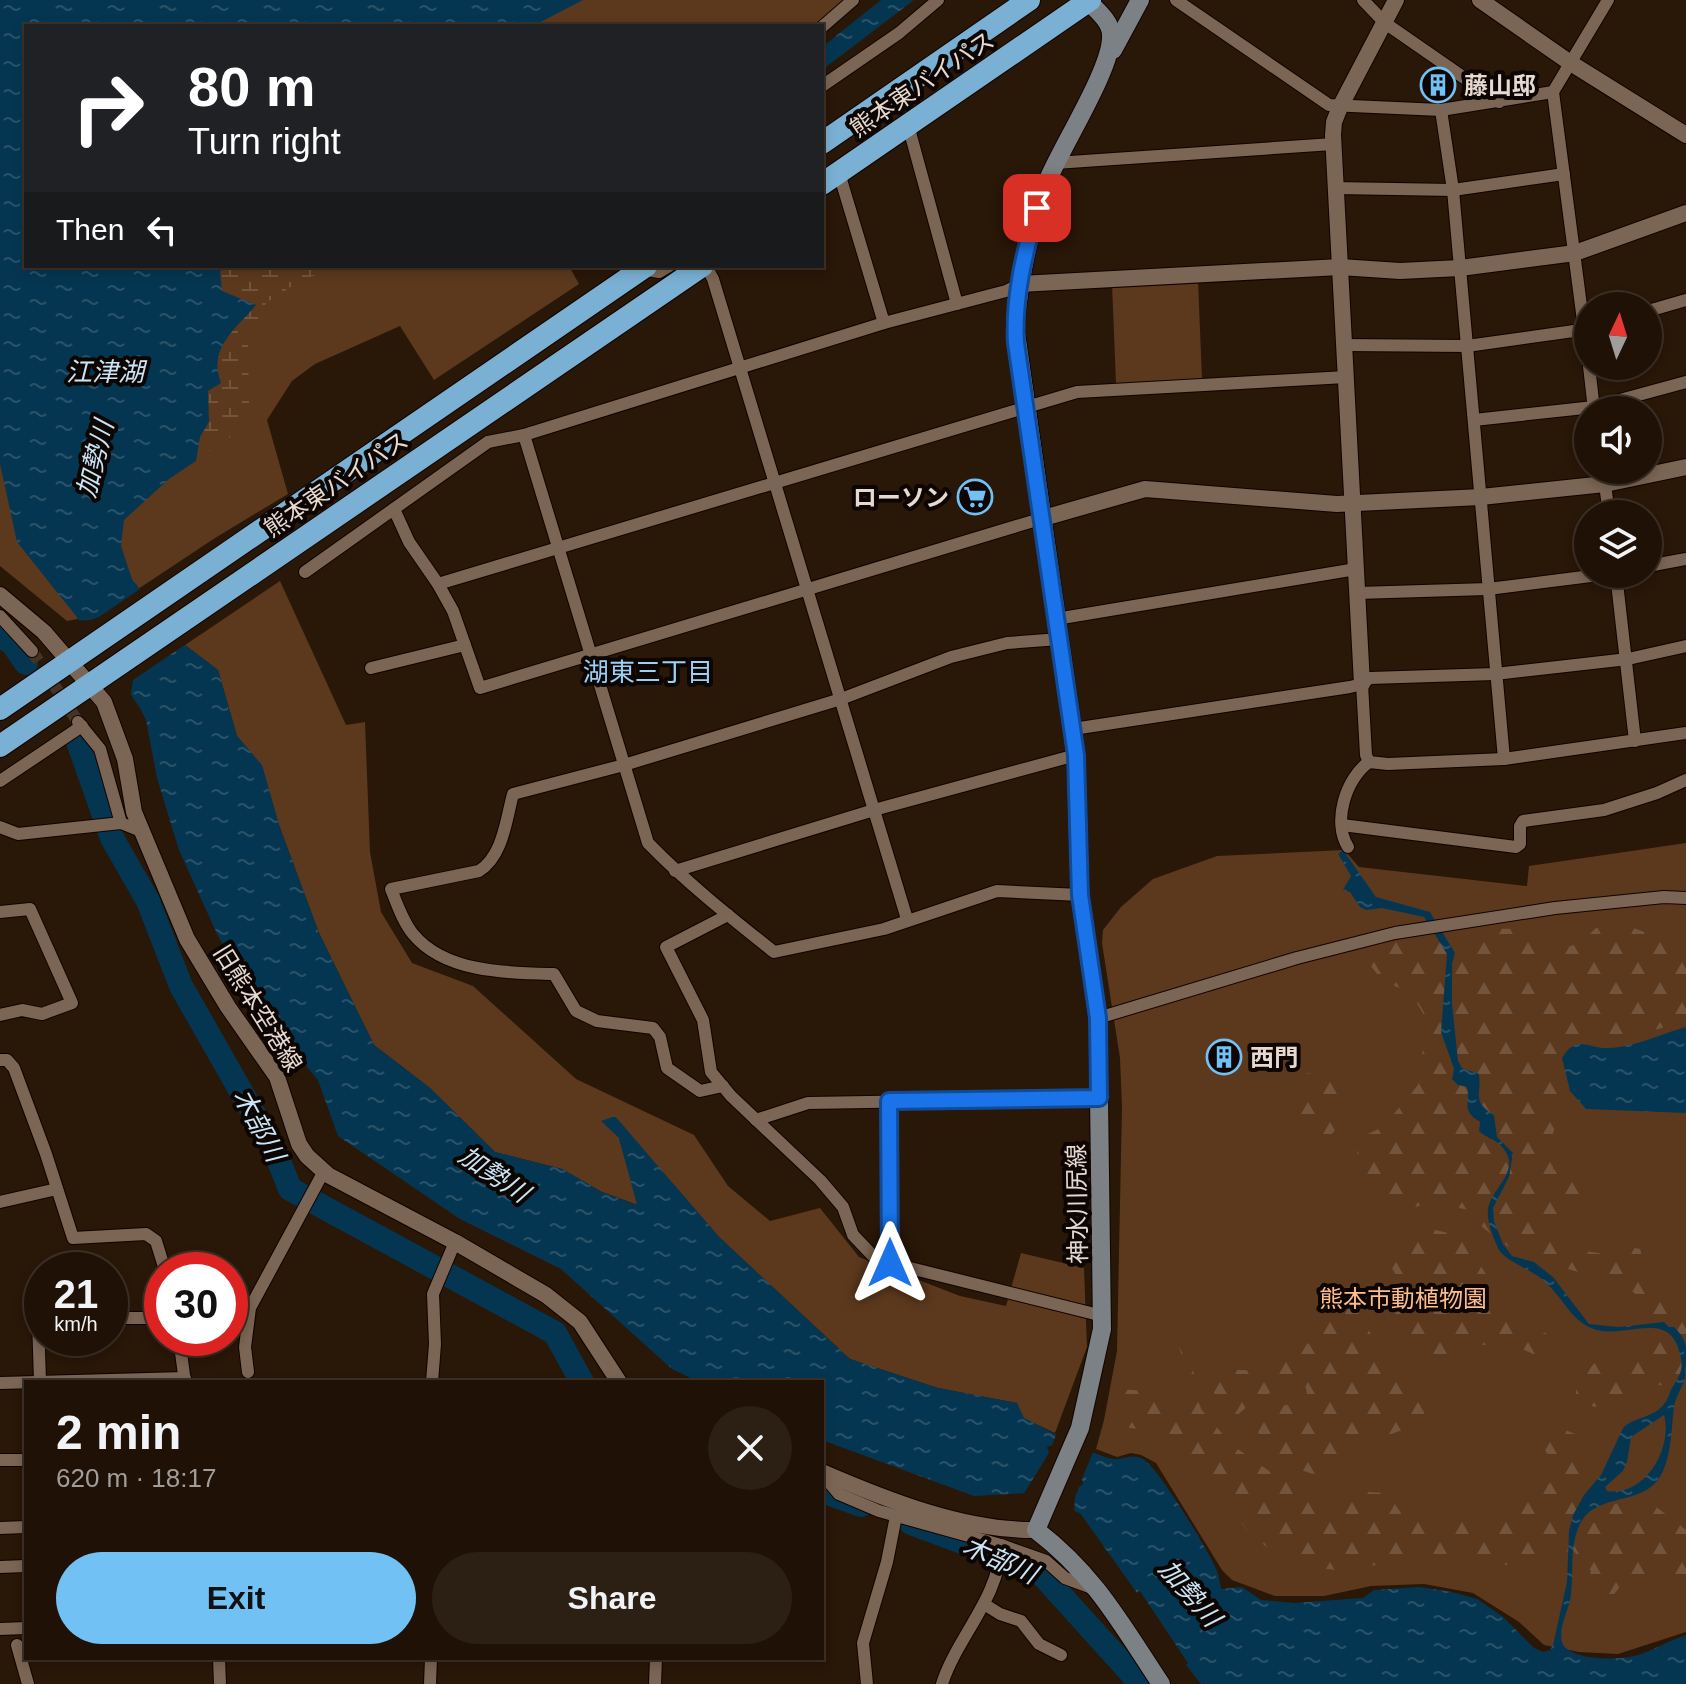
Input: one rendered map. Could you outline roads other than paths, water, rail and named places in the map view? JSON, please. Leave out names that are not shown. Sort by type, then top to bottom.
[{"type":"highway","name":"熊本東バイパス","points":[[824,142],[1029,0]]},
{"type":"highway","name":"熊本東バイパス","points":[[830,178],[1089,0]]},
{"type":"highway","name":"熊本東バイパス","points":[[0,709],[643,268]]},
{"type":"highway","name":"熊本東バイパス","points":[[0,746],[701,268]]},
{"type":"main road","name":"神水川尻線","points":[[1036,1530],[1080,1428],[1094,1372],[1103,1316],[1098,1018],[1080,895],[1073,729],[1040,519],[1015,326],[1020,284],[1037,208],[1055,163],[1104,69],[1112,34],[1089,0]]},
{"type":"main road","points":[[1104,69],[1140,0]]},
{"type":"main road","points":[[1036,1530],[1081,1569],[1100,1591],[1161,1684]]},
{"type":"street","points":[[824,25],[853,0]]},
{"type":"street","points":[[824,85],[899,33],[938,0]]},
{"type":"street","points":[[1176,0],[1329,105],[1441,110],[1553,92]]},
{"type":"street","points":[[1363,0],[1385,23],[1499,102]]},
{"type":"street","points":[[1369,762],[1366,755],[1333,144],[1334,122],[1340,107],[1396,0]]},
{"type":"street","points":[[1480,0],[1569,62],[1686,135]]},
{"type":"street","points":[[1581,292],[1553,92],[1608,0]]},
{"type":"street","points":[[1441,110],[1453,190],[1504,759]]},
{"type":"street","points":[[908,125],[957,304]]},
{"type":"street","points":[[1055,163],[1333,144]]},
{"type":"street","points":[[1335,188],[1453,190],[1564,174]]},
{"type":"street","points":[[830,178],[884,323]]},
{"type":"street","points":[[305,572],[488,442],[524,435],[884,323],[1006,291],[1020,284],[1340,267],[1400,271],[1460,268],[1575,253],[1686,213]]},
{"type":"street","points":[[647,268],[659,272],[666,268]]},
{"type":"street","points":[[705,268],[740,368],[809,589],[907,919]]},
{"type":"street","points":[[1662,307],[1686,300]]},
{"type":"street","points":[[1344,345],[1467,346],[1574,332]]},
{"type":"street","points":[[438,584],[1077,392],[1346,377]]},
{"type":"street","points":[[1638,396],[1686,382]]},
{"type":"street","points":[[1474,420],[1574,411]]},
{"type":"street","points":[[473,423],[488,442]]},
{"type":"street","points":[[524,435],[648,843],[675,871],[728,915],[774,952],[852,937],[997,891],[1080,895]]},
{"type":"street","points":[[1662,470],[1686,467]]},
{"type":"street","points":[[394,509],[409,542],[453,611],[480,688],[1145,489],[1337,504],[1481,497],[1574,482]]},
{"type":"street","points":[[1662,563],[1686,559]]},
{"type":"street","points":[[1056,619],[1356,569]]},
{"type":"street","points":[[1357,593],[1488,589],[1574,578]]},
{"type":"street","points":[[1618,588],[1635,741]]},
{"type":"street","name":"旧熊本空港線","points":[[0,595],[77,656],[97,681],[125,759],[134,812],[187,939],[228,1007],[277,1077],[299,1144],[307,1156],[324,1171],[546,1295],[580,1322],[618,1380]]},
{"type":"street","points":[[0,616],[32,651]]},
{"type":"street","points":[[723,1086],[700,1091],[667,1068],[660,1037],[653,1028],[597,1021],[576,1011],[554,974],[501,973],[467,965],[424,946],[410,931],[391,889],[479,871],[488,865],[499,847],[513,794],[624,765],[841,699],[951,657],[1007,643],[1060,639]]},
{"type":"street","points":[[371,668],[465,645]]},
{"type":"street","points":[[1073,729],[1362,684],[1370,678],[1495,674],[1628,659],[1686,646]]},
{"type":"street","points":[[0,781],[80,724],[100,749],[121,823]]},
{"type":"street","points":[[1348,847],[1342,836],[1344,797],[1362,766],[1369,762],[1388,764],[1504,759],[1686,733]]},
{"type":"street","points":[[675,871],[874,810],[1076,755]]},
{"type":"street","points":[[1342,825],[1516,847],[1520,844],[1523,821],[1604,810],[1686,780]]},
{"type":"street","points":[[0,827],[18,834],[121,823],[141,831]]},
{"type":"street","points":[[1098,1018],[1297,958],[1395,933],[1555,908],[1664,897],[1686,898]]},
{"type":"street","points":[[0,912],[30,909],[72,1003],[42,1014],[22,1010],[0,1015]]},
{"type":"street","points":[[728,915],[666,947],[703,1020],[711,1072],[756,1120],[820,1180],[843,1207],[853,1235],[873,1256],[890,1263],[1103,1316]]},
{"type":"street","points":[[0,1060],[7,1060],[14,1068],[73,1238],[146,1234],[156,1241],[159,1252]]},
{"type":"street","points":[[756,1120],[808,1103],[1099,1098]]},
{"type":"street","points":[[889,1101],[890,1263]]},
{"type":"street","points":[[248,1372],[245,1347],[251,1305],[324,1171]]},
{"type":"street","points":[[0,1202],[57,1189]]},
{"type":"street","points":[[432,1380],[435,1344],[433,1294],[455,1242]]},
{"type":"street","points":[[39,1356],[40,1380]]},
{"type":"street","points":[[182,1356],[185,1380]]},
{"type":"street","points":[[0,1383],[24,1382]]},
{"type":"street","points":[[0,1460],[24,1460]]},
{"type":"street","points":[[824,1474],[894,1502],[1011,1530],[1036,1530]]},
{"type":"street","points":[[824,1475],[839,1494],[896,1516],[1046,1561],[1065,1578],[1100,1591]]},
{"type":"street","points":[[867,1684],[863,1643],[887,1562],[896,1516]]},
{"type":"street","points":[[0,1528],[24,1527]]},
{"type":"street","points":[[942,1684],[948,1664],[984,1604],[1001,1556],[1001,1545]]},
{"type":"street","points":[[0,1567],[24,1566]]},
{"type":"street","points":[[984,1604],[1000,1614],[1021,1621],[1039,1644],[1061,1655]]},
{"type":"street","points":[[0,1629],[24,1628]]},
{"type":"street","points":[[17,1645],[28,1684]]},
{"type":"street","points":[[219,1660],[220,1684]]},
{"type":"street","points":[[430,1684],[431,1660]]},
{"type":"street","points":[[655,1684],[656,1660]]},
{"type":"water","points":[[0,0],[583,0],[537,24],[24,24],[24,268],[223,268],[220,272],[222,291],[256,305],[221,350],[218,371],[221,383],[208,391],[209,422],[200,437],[196,461],[169,479],[124,520],[121,546],[132,579],[185,645],[218,670],[237,736],[262,765],[279,825],[319,933],[374,1045],[430,1088],[495,1152],[562,1169],[602,1192],[637,1205],[619,1138],[601,1121],[615,1116],[719,1237],[850,1359],[938,1388],[1017,1403],[1024,1418],[1082,1447],[1113,1459],[1143,1459],[1160,1477],[1194,1530],[1217,1571],[1221,1589],[1242,1587],[1261,1600],[1294,1603],[1363,1598],[1374,1590],[1420,1587],[1452,1592],[1477,1599],[1502,1616],[1534,1648],[1543,1652],[1553,1645],[1567,1582],[1569,1531],[1573,1515],[1584,1495],[1601,1475],[1623,1428],[1660,1409],[1665,1402],[1680,1372],[1680,1354],[1674,1340],[1656,1328],[1604,1331],[1584,1324],[1544,1281],[1499,1250],[1489,1225],[1488,1209],[1507,1172],[1508,1156],[1501,1145],[1479,1131],[1480,1122],[1468,1110],[1467,1087],[1458,1085],[1452,1079],[1454,1069],[1441,1032],[1447,954],[1424,917],[1382,908],[1366,910],[1360,907],[1350,892],[1343,890],[1351,876],[1338,854],[1343,850],[1376,897],[1430,912],[1455,953],[1452,1003],[1458,1061],[1462,1068],[1479,1074],[1482,1106],[1494,1115],[1497,1137],[1513,1153],[1509,1177],[1493,1208],[1494,1221],[1503,1244],[1512,1256],[1534,1262],[1553,1277],[1589,1324],[1619,1327],[1664,1322],[1674,1327],[1685,1342],[1685,1378],[1675,1403],[1663,1471],[1658,1480],[1643,1492],[1595,1508],[1581,1522],[1575,1540],[1570,1600],[1561,1636],[1566,1648],[1572,1652],[1592,1657],[1622,1658],[1686,1635],[1686,1684],[1201,1684],[1140,1591],[1137,1593],[1080,1513],[1026,1493],[974,1496],[824,1441],[824,1380],[695,1380],[672,1369],[561,1269],[460,1219],[338,1136],[318,1080],[275,1029],[218,936],[179,850],[157,778],[146,720],[140,708],[76,616],[17,542],[0,464]],"holes":[[[1664,1415],[1664,1442],[1653,1468],[1644,1478],[1621,1491],[1607,1491],[1605,1487],[1623,1471],[1631,1437]]]},
{"type":"water","points":[[881,0],[914,0],[824,68],[824,45]]},
{"type":"water","points":[[1686,1027],[1686,1113],[1586,1109],[1570,1091],[1562,1058],[1573,1046],[1626,1046]]},
{"type":"waterway","name":"木部川","points":[[0,635],[13,644],[26,663]]},
{"type":"waterway","name":"木部川","points":[[77,739],[112,838],[148,901],[181,986],[275,1151],[290,1189],[555,1333],[581,1380]]},
{"type":"waterway","name":"木部川","points":[[824,1492],[861,1505]]},
{"type":"waterway","name":"木部川","points":[[911,1523],[1038,1570],[1141,1684]]},
{"type":"tunnel","points":[[32,651],[78,722]]},
{"type":"place","name":"藤山邸","points":[[1438,85]]},
{"type":"place","name":"ローソン","points":[[975,497]]},
{"type":"place","name":"西門","points":[[1224,1057]]},
{"type":"district","name":"湖東三丁目","points":[[648,672]]},
{"type":"water label","name":"江津湖","points":[[105,372]]},
{"type":"water label","name":"加勢川","points":[[95,459]]},
{"type":"water label","name":"加勢川","points":[[494,1174]]},
{"type":"water label","name":"加勢川","points":[[1190,1593]]},
{"type":"park label","name":"熊本市動植物園","points":[[1403,1298]]}]
